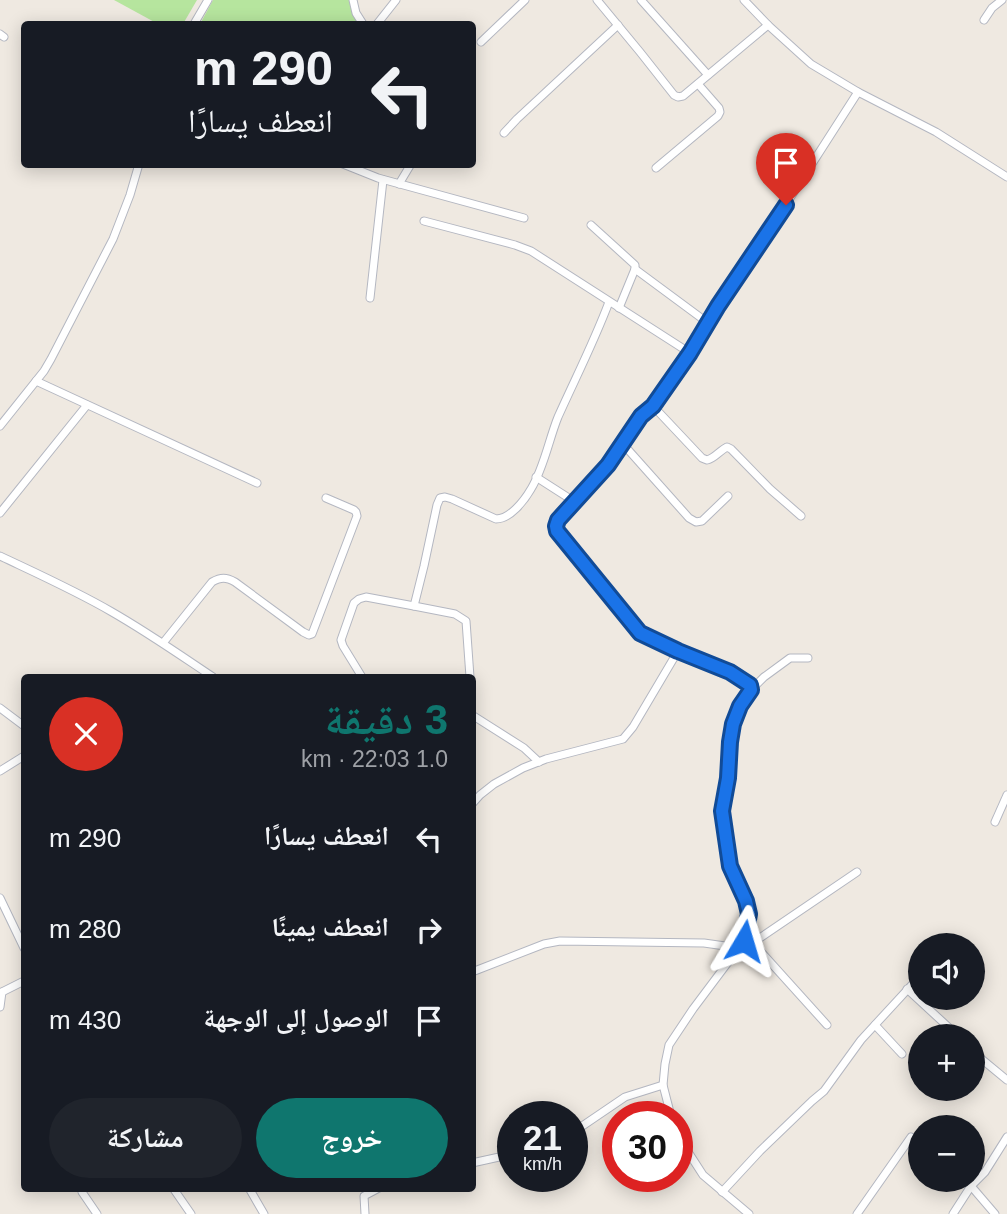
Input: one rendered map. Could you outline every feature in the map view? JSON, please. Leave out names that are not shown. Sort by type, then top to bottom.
[{"type":"street","points":[[196,21],[208,0]]},
{"type":"street","points":[[352,0],[361,21]]},
{"type":"street","points":[[379,21],[396,0]]},
{"type":"street","points":[[481,42],[525,0]]},
{"type":"street","points":[[597,0],[678,97],[683,96],[768,25]]},
{"type":"street","points":[[641,0],[708,75]]},
{"type":"street","points":[[744,0],[811,64],[858,92],[936,132],[1007,177]]},
{"type":"street","points":[[984,20],[1002,0]]},
{"type":"street","points":[[504,133],[618,25]]},
{"type":"street","points":[[656,168],[718,117],[719,108],[698,84]]},
{"type":"street","points":[[751,690],[750,685],[730,672],[640,633],[557,531],[556,526],[558,520],[608,465],[641,416],[653,406],[690,353],[858,92]]},
{"type":"street","points":[[0,426],[51,359],[104,256],[121,218],[138,168]]},
{"type":"street","points":[[353,168],[383,180],[524,218]]},
{"type":"street","points":[[399,184],[409,168]]},
{"type":"street","points":[[370,298],[383,180]]},
{"type":"street","points":[[425,221],[531,251],[690,353]]},
{"type":"street","points":[[591,225],[635,265],[619,308]]},
{"type":"street","points":[[635,269],[708,323]]},
{"type":"street","points":[[414,606],[440,498],[452,499],[496,519],[503,519],[510,514],[532,488],[558,419],[609,302]]},
{"type":"street","points":[[36,381],[257,483]]},
{"type":"street","points":[[0,513],[87,405]]},
{"type":"street","points":[[653,406],[702,458],[707,460],[722,449],[731,449],[801,516]]},
{"type":"street","points":[[623,444],[689,518],[696,522],[702,521],[728,496]]},
{"type":"street","points":[[536,477],[575,502]]},
{"type":"street","points":[[163,643],[212,582],[223,577],[235,582],[303,632],[312,634],[357,516],[354,510],[326,498]]},
{"type":"street","points":[[0,556],[112,612],[209,674]]},
{"type":"street","points":[[360,674],[341,640],[354,603],[366,597],[455,614],[466,621],[470,674]]},
{"type":"street","points":[[476,800],[494,784],[538,762],[623,738],[639,718],[678,651]]},
{"type":"street","points":[[667,1101],[663,1085],[669,1045],[744,941],[749,914],[730,866],[722,811],[733,724],[740,706],[764,677],[790,658],[808,658]]},
{"type":"street","points":[[0,708],[21,724]]},
{"type":"street","points":[[476,718],[524,748],[538,762]]},
{"type":"street","points":[[0,771],[21,758]]},
{"type":"street","points":[[995,822],[1007,795]]},
{"type":"street","points":[[476,970],[544,944],[560,941],[704,943],[739,948],[748,946],[857,872]]},
{"type":"street","points":[[0,898],[21,942]]},
{"type":"street","points":[[754,943],[827,1025]]},
{"type":"street","points":[[0,1007],[1,992],[21,982]]},
{"type":"street","points":[[722,1192],[760,1151],[824,1091],[861,1040],[907,989],[945,1024]]},
{"type":"street","points":[[875,1025],[902,1054]]},
{"type":"street","points":[[985,1062],[1007,1080]]},
{"type":"street","points":[[588,1122],[625,1097],[663,1085]]},
{"type":"street","points":[[985,1172],[1007,1137]]},
{"type":"street","points":[[857,1214],[908,1141]]},
{"type":"street","points":[[476,1162],[497,1158]]},
{"type":"street","points":[[693,1160],[703,1175],[749,1214]]},
{"type":"street","points":[[82,1192],[97,1214]]},
{"type":"street","points":[[176,1192],[191,1214]]},
{"type":"street","points":[[251,1192],[264,1214]]},
{"type":"street","points":[[362,1192],[365,1214]]},
{"type":"street","points":[[364,1196],[372,1192]]},
{"type":"street","points":[[954,1214],[967,1192]]},
{"type":"street","points":[[976,1192],[995,1214]]},
{"type":"green space","points":[[114,0],[197,0],[185,21],[152,21]]},
{"type":"green space","points":[[213,0],[350,0],[358,21],[202,21]]},
{"type":"route","points":[[744,941],[749,914],[730,866],[722,811],[733,724],[740,706],[751,690],[750,685],[730,672],[640,633],[583,565],[556,526],[558,520],[608,465],[641,416],[653,406],[786,205]]}]
